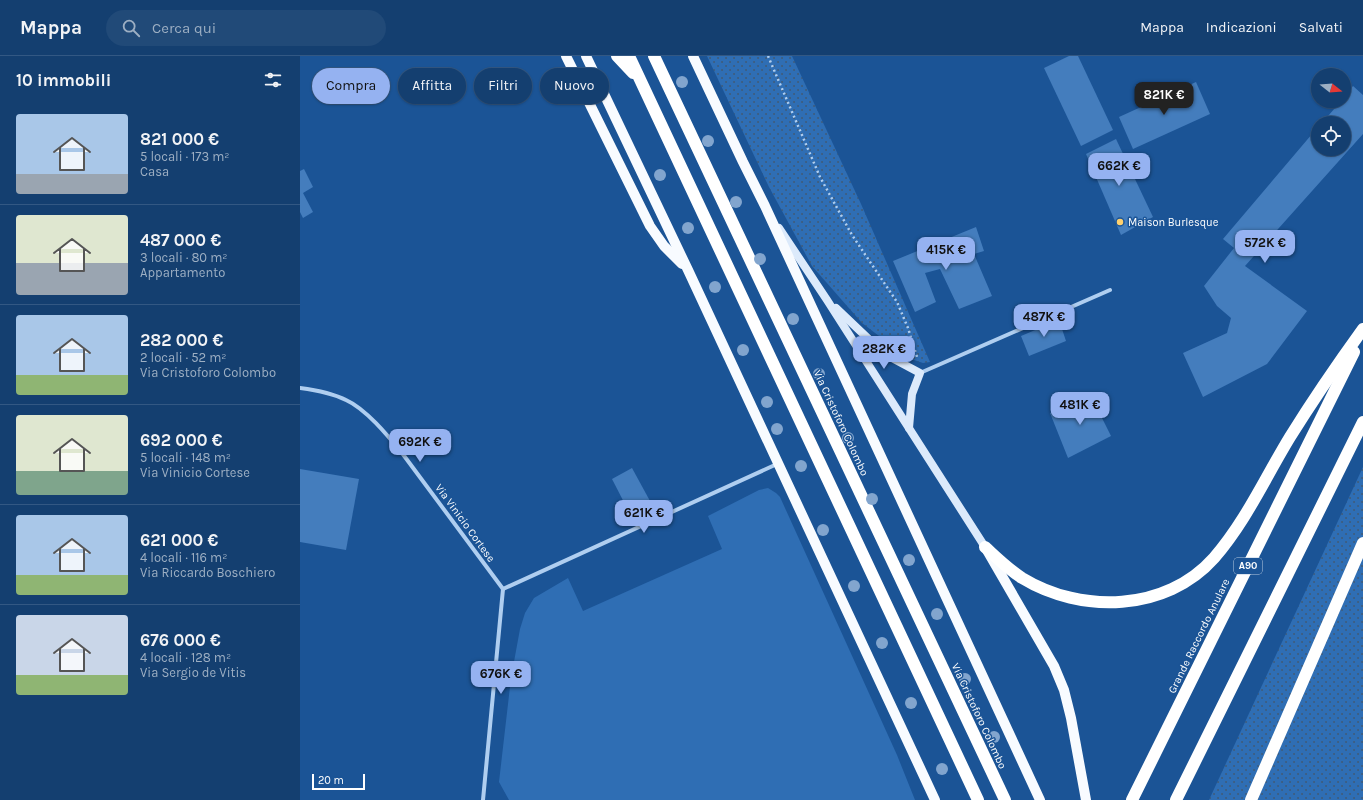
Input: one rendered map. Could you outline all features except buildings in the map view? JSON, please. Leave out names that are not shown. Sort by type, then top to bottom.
[{"type":"highway","points":[[617,56],[640,80]]},
{"type":"highway","points":[[629,56],[978,800]]},
{"type":"highway","name":"Via Cristoforo Colombo","points":[[654,56],[1005,800]]},
{"type":"highway","points":[[985,547],[1009,569],[1023,578],[1045,589],[1082,600],[1111,602],[1136,600],[1159,594],[1185,582],[1213,559],[1232,535],[1260,492],[1288,440],[1312,402],[1363,329]]},
{"type":"highway","name":"Grande Raccordo Anulare","points":[[1132,800],[1363,333]]},
{"type":"highway","points":[[1176,800],[1363,422]]},
{"type":"highway","points":[[1251,800],[1363,543]]},
{"type":"main road","points":[[566,56],[650,226],[664,246],[688,270]]},
{"type":"main road","points":[[586,56],[688,270],[935,800]]},
{"type":"main road","name":"Via Cristoforo Colombo","points":[[693,56],[765,206],[1040,800]]},
{"type":"main road","points":[[765,206],[985,547],[1054,666],[1068,705],[1086,800]]},
{"type":"main road","points":[[827,300],[877,347],[892,358],[922,373],[912,394],[909,428]]},
{"type":"street","points":[[922,373],[1110,290]]},
{"type":"street","name":"Via Vinicio Cortese","points":[[300,388],[346,400],[358,407],[369,417],[402,453],[503,589]]},
{"type":"street","points":[[484,800],[503,589],[778,464]]},
{"type":"path","points":[[768,56],[820,177],[852,234],[897,302],[908,328],[922,373]]},
{"type":"shaded area","points":[[707,56],[792,56],[861,204],[930,362],[923,363],[908,358],[862,323],[812,266],[769,187]]},
{"type":"shaded area","points":[[1363,467],[1363,800],[1209,800]]},
{"type":"shaded area","points":[[768,488],[780,497],[897,755],[915,800],[509,800],[499,782],[511,678],[520,629],[525,613],[534,598],[568,578],[583,611],[722,549],[708,516],[759,490]]},
{"type":"place","name":"Maison Burlesque","points":[[1120,222]]}]
